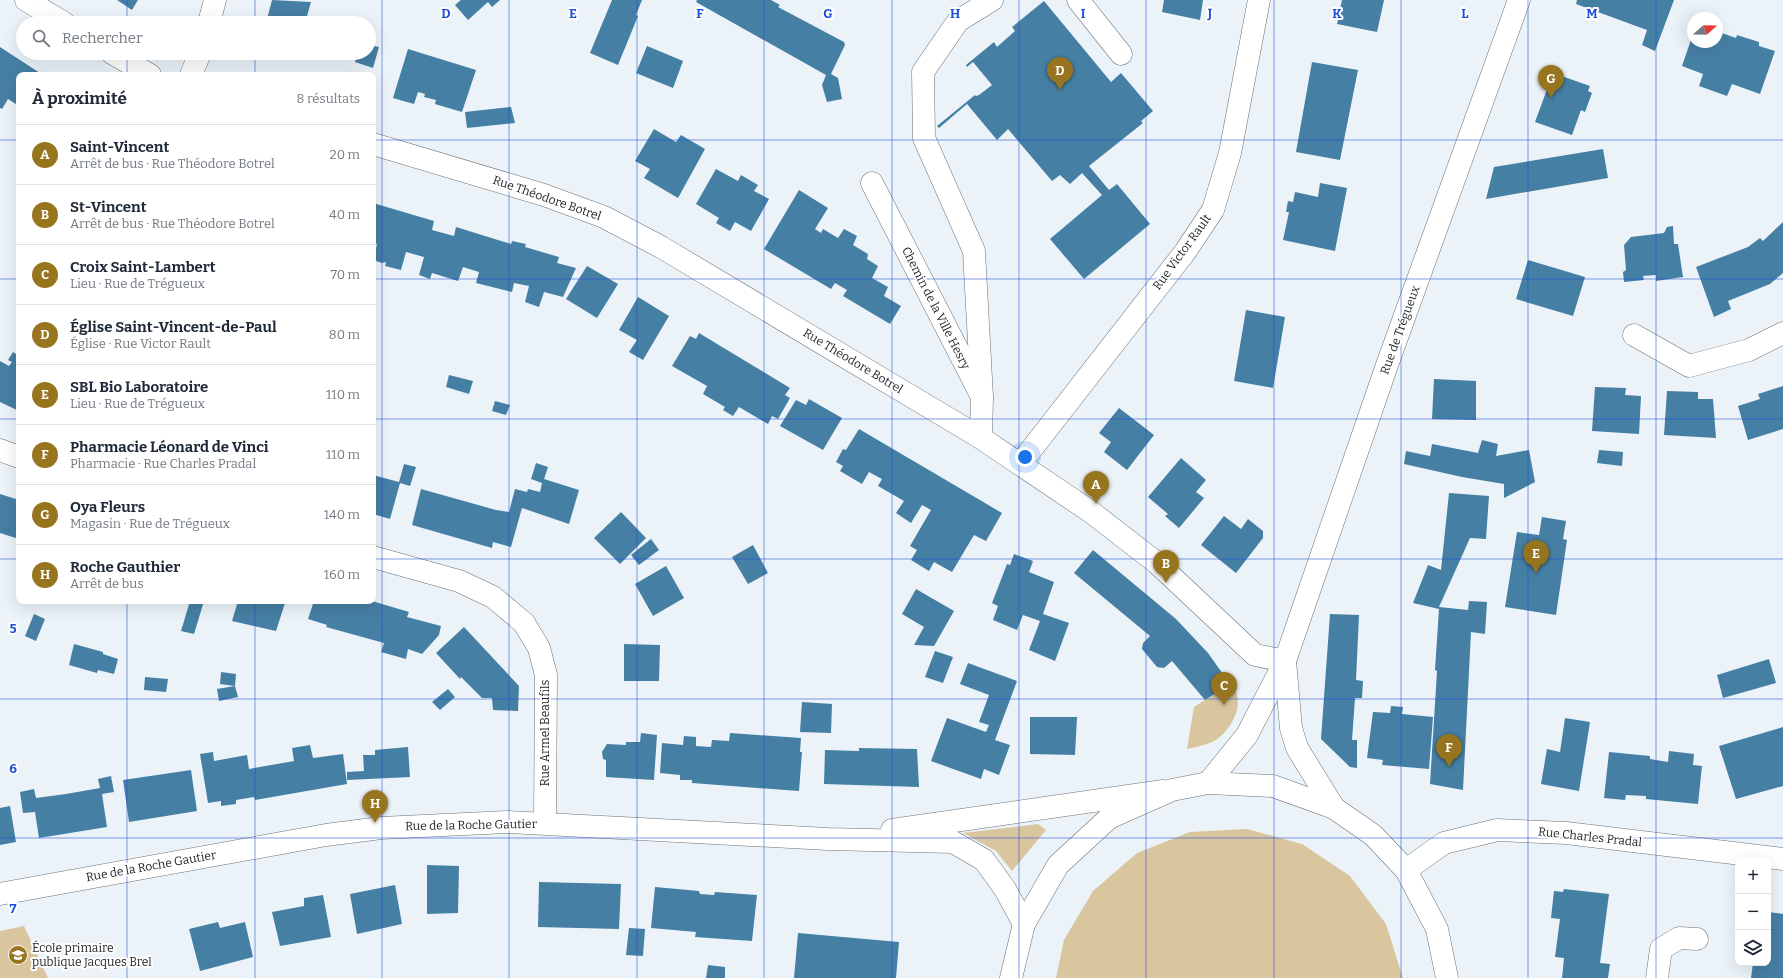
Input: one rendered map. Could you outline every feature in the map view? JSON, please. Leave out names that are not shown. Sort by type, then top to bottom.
[{"type":"street","points":[[26,0],[52,16]]},
{"type":"street","points":[[211,16],[216,0]]},
{"type":"street","points":[[982,396],[974,251],[924,138],[923,72],[958,22],[992,0]]},
{"type":"street","points":[[1078,0],[1121,54]]},
{"type":"street","name":"Rue Victor Rault","points":[[1020,464],[1185,252],[1213,210],[1230,154],[1259,0]]},
{"type":"street","name":"Rue de Trégueux","points":[[1208,783],[1247,735],[1285,661],[1387,365],[1519,0]]},
{"type":"street","points":[[124,60],[145,72]]},
{"type":"street","points":[[192,72],[197,60]]},
{"type":"street","name":"Rue Théodore Botrel","points":[[376,145],[544,195],[604,217],[661,246],[981,438],[1091,512],[1157,563],[1255,655],[1285,661]]},
{"type":"street","name":"Chemin de la Ville Hesry","points":[[872,184],[982,396],[981,438]]},
{"type":"street","points":[[1634,335],[1689,366],[1749,350],[1783,333]]},
{"type":"street","points":[[0,450],[16,456]]},
{"type":"street","name":"Rue Armel Beaufils","points":[[376,558],[459,581],[493,597],[524,623],[539,648],[546,675],[545,823]]},
{"type":"street","name":"Rue de Trégueux","points":[[1285,661],[1291,728],[1297,748],[1334,808]]},
{"type":"street","points":[[828,839],[1172,790],[1208,783],[1273,786],[1334,808],[1373,835],[1406,870],[1438,929],[1447,978]]},
{"type":"street","points":[[1011,978],[1024,924],[1058,864],[1109,818],[1172,790]]},
{"type":"street","name":"Rue de la Roche Gautier","points":[[0,894],[326,835],[380,828],[438,824],[506,822],[545,823],[828,839]]},
{"type":"street","name":"Rue Charles Pradal","points":[[1406,870],[1444,843],[1497,830],[1566,833],[1783,859]]},
{"type":"street","points":[[828,839],[953,842],[984,860],[1006,889],[1024,924]]},
{"type":"street","points":[[1657,978],[1661,949],[1679,938],[1697,939]]},
{"type":"shaded area","points":[[1230,684],[1235,690],[1238,698],[1238,706],[1232,723],[1221,736],[1214,741],[1187,749],[1194,707]]},
{"type":"shaded area","points":[[1038,824],[1046,830],[1012,871],[996,851],[963,833]]},
{"type":"shaded area","points":[[1247,829],[1302,844],[1350,876],[1386,924],[1403,978],[1056,978],[1064,940],[1093,891],[1137,853],[1190,832]]},
{"type":"shaded area","name":"École primaire publique Jacques Brel","points":[[24,926],[48,978],[0,978],[0,931]]},
{"type":"building","points":[[117,0],[138,0],[132,10]]},
{"type":"building","points":[[272,0],[311,2],[307,16],[268,16]]},
{"type":"building","points":[[461,0],[500,0],[492,7],[488,2],[468,20],[455,5]]},
{"type":"building","points":[[612,0],[642,0],[636,15],[638,16],[618,65],[590,53]]},
{"type":"building","points":[[697,0],[771,0],[780,5],[778,7],[844,42],[845,45],[831,74],[838,78],[842,99],[827,102],[822,85],[826,75],[696,2]]},
{"type":"building","points":[[1164,0],[1203,0],[1200,20],[1162,12]]},
{"type":"building","points":[[1342,0],[1384,0],[1377,32],[1337,24]]},
{"type":"building","points":[[1577,0],[1674,0],[1655,51],[1642,45],[1647,30],[1576,4]]},
{"type":"building","points":[[1044,1],[1111,82],[1121,73],[1153,111],[1141,121],[1143,123],[1089,166],[1109,190],[1117,184],[1150,224],[1084,279],[1050,239],[1102,195],[1082,173],[1070,184],[1060,175],[1052,181],[1008,129],[997,140],[967,104],[939,128],[937,126],[975,95],[979,95],[992,85],[973,62],[967,67],[966,65],[994,42],[997,47],[1015,31],[1012,27]]},
{"type":"building","points":[[1723,33],[1736,38],[1737,35],[1759,42],[1759,46],[1775,51],[1760,94],[1732,84],[1727,96],[1699,86],[1703,74],[1682,66],[1688,48],[1723,48]]},
{"type":"building","points":[[376,46],[379,47],[376,58]]},
{"type":"building","points":[[647,46],[683,61],[673,88],[636,73]]},
{"type":"building","points":[[0,47],[16,57],[16,60],[20,60],[38,72],[16,72],[16,104],[8,99],[2,109],[0,108]]},
{"type":"building","points":[[408,49],[476,70],[462,112],[435,104],[436,100],[424,97],[425,94],[418,92],[414,104],[393,98]]},
{"type":"building","points":[[355,60],[375,60],[373,68],[355,62]]},
{"type":"building","points":[[1312,62],[1358,70],[1340,160],[1296,152]]},
{"type":"building","points":[[1553,73],[1590,86],[1588,91],[1592,93],[1585,112],[1581,110],[1572,135],[1535,122]]},
{"type":"building","points":[[511,107],[515,123],[467,128],[465,112]]},
{"type":"building","points":[[654,129],[676,142],[681,135],[705,149],[678,198],[644,178],[650,169],[635,161]]},
{"type":"building","points":[[1603,149],[1608,178],[1486,199],[1494,167]]},
{"type":"building","points":[[716,169],[738,181],[741,175],[758,185],[754,191],[769,199],[751,231],[735,222],[730,231],[716,223],[719,218],[696,204]]},
{"type":"building","points":[[1320,183],[1347,188],[1335,251],[1283,240],[1289,212],[1286,212],[1288,201],[1293,202],[1295,192],[1318,197]]},
{"type":"building","points":[[799,190],[828,208],[815,229],[821,233],[823,229],[838,238],[844,229],[857,236],[853,245],[868,254],[867,259],[878,266],[872,278],[888,287],[884,296],[901,306],[890,324],[843,296],[847,290],[835,283],[831,289],[764,249]]},
{"type":"building","points":[[376,204],[434,221],[432,230],[454,236],[456,227],[511,244],[512,241],[526,244],[525,247],[559,257],[557,263],[576,268],[563,297],[544,292],[539,307],[525,302],[529,286],[514,283],[512,292],[476,283],[479,272],[463,267],[458,281],[432,273],[430,279],[419,275],[424,257],[406,252],[401,270],[385,266],[386,262],[382,263],[376,261]]},
{"type":"building","points":[[1783,222],[1783,273],[1770,284],[1728,301],[1731,309],[1714,317],[1696,267],[1748,247],[1760,238],[1763,241]]},
{"type":"building","points":[[1673,226],[1674,244],[1678,244],[1683,277],[1656,281],[1656,275],[1643,276],[1644,280],[1624,282],[1623,272],[1626,270],[1624,245],[1631,237],[1664,233],[1667,227]]},
{"type":"building","points":[[1528,260],[1585,277],[1573,316],[1516,299]]},
{"type":"building","points":[[587,266],[618,284],[597,318],[566,299]]},
{"type":"building","points":[[638,297],[669,316],[643,360],[629,352],[637,340],[619,330]]},
{"type":"building","points":[[1246,310],[1285,317],[1273,388],[1234,381]]},
{"type":"building","points":[[699,333],[790,388],[785,395],[790,398],[778,419],[772,416],[768,424],[739,407],[733,416],[723,410],[725,407],[703,394],[707,386],[672,366],[690,336],[696,339]]},
{"type":"building","points":[[13,352],[16,354],[16,410],[0,402],[0,361],[9,366],[12,362],[8,360]]},
{"type":"building","points":[[449,375],[473,381],[469,394],[446,387]]},
{"type":"building","points":[[1434,379],[1476,381],[1476,420],[1432,419]]},
{"type":"building","points":[[1783,386],[1783,429],[1748,440],[1738,406],[1760,399],[1758,394]]},
{"type":"building","points":[[1595,387],[1626,388],[1625,395],[1641,396],[1639,434],[1592,431]]},
{"type":"building","points":[[1667,391],[1698,392],[1698,399],[1713,399],[1716,438],[1664,435]]},
{"type":"building","points":[[809,399],[842,418],[823,450],[780,426],[796,400],[806,405]]},
{"type":"building","points":[[495,401],[510,405],[506,415],[492,411]]},
{"type":"building","points":[[1119,408],[1154,435],[1127,470],[1104,452],[1111,442],[1099,433]]},
{"type":"building","points":[[859,429],[1002,513],[986,541],[974,535],[952,572],[934,562],[929,571],[911,560],[917,550],[910,546],[931,510],[922,505],[911,523],[896,513],[904,501],[878,486],[882,479],[869,472],[862,484],[840,471],[843,466],[836,462],[843,449],[846,450]]},
{"type":"building","points":[[1482,440],[1498,444],[1496,456],[1529,450],[1535,482],[1504,498],[1504,484],[1462,477],[1404,464],[1406,451],[1430,456],[1432,444],[1478,453]]},
{"type":"building","points":[[1599,450],[1623,452],[1622,466],[1597,463]]},
{"type":"building","points":[[1181,458],[1206,480],[1196,492],[1204,498],[1179,528],[1165,516],[1168,514],[1148,497]]},
{"type":"building","points":[[536,463],[548,467],[544,479],[579,490],[569,524],[522,508],[511,547],[493,542],[492,548],[412,525],[421,489],[496,510],[509,512],[515,489],[527,492],[528,489],[540,492],[542,483],[531,479]]},
{"type":"building","points":[[404,464],[416,467],[410,486],[400,483],[390,519],[376,515],[376,476],[399,482]]},
{"type":"building","points":[[1449,493],[1489,496],[1486,539],[1470,538],[1439,607],[1468,610],[1469,601],[1487,602],[1485,634],[1471,632],[1463,790],[1430,784],[1439,609],[1413,603],[1428,565],[1441,570]]},
{"type":"building","points":[[0,494],[16,499],[16,538],[0,533]]},
{"type":"building","points":[[621,512],[646,538],[620,564],[594,538]]},
{"type":"building","points":[[1224,516],[1241,529],[1248,519],[1263,531],[1263,538],[1236,573],[1201,545]]},
{"type":"building","points":[[1542,517],[1566,521],[1563,539],[1567,540],[1556,615],[1505,607],[1517,532],[1539,535]]},
{"type":"building","points":[[651,539],[659,550],[639,565],[631,555]]},
{"type":"building","points":[[753,545],[768,573],[748,584],[732,557]]},
{"type":"building","points":[[1093,550],[1176,619],[1208,653],[1230,684],[1205,700],[1172,661],[1164,668],[1157,667],[1142,649],[1143,643],[1150,636],[1074,573]]},
{"type":"building","points":[[1014,554],[1033,561],[1029,572],[1054,582],[1043,614],[1069,623],[1055,661],[1029,650],[1040,621],[1023,615],[1017,630],[993,620],[998,606],[992,603],[1007,564],[1010,565]]},
{"type":"building","points":[[666,566],[684,598],[653,616],[635,584]]},
{"type":"building","points":[[916,589],[954,611],[934,646],[914,645],[924,627],[902,614]]},
{"type":"building","points":[[376,602],[409,612],[407,617],[441,626],[439,635],[422,654],[408,649],[406,659],[381,652],[384,643],[326,627],[327,625],[308,619],[313,604],[376,604]]},
{"type":"building","points":[[189,604],[203,604],[194,634],[181,631]]},
{"type":"building","points":[[237,604],[285,604],[276,631],[232,621]]},
{"type":"building","points":[[34,614],[45,619],[36,641],[25,636]]},
{"type":"building","points":[[1330,614],[1359,615],[1356,680],[1363,681],[1362,698],[1355,698],[1352,740],[1357,740],[1357,768],[1350,767],[1321,739]]},
{"type":"building","points":[[464,627],[519,686],[518,711],[493,710],[492,698],[482,698],[461,677],[460,679],[436,653]]},
{"type":"building","points":[[74,644],[103,652],[103,654],[118,659],[114,674],[98,670],[97,673],[69,665]]},
{"type":"building","points":[[624,644],[660,645],[659,681],[624,681]]},
{"type":"building","points":[[935,651],[953,657],[943,683],[925,677]]},
{"type":"building","points":[[1769,659],[1776,683],[1723,698],[1717,675]]},
{"type":"building","points":[[968,663],[1017,681],[995,740],[1010,745],[999,775],[984,769],[981,779],[931,761],[947,718],[986,732],[989,725],[979,722],[989,695],[960,684]]},
{"type":"building","points":[[221,672],[236,674],[235,686],[220,684]]},
{"type":"building","points":[[145,677],[168,679],[166,692],[144,690]]},
{"type":"building","points":[[235,686],[238,697],[219,701],[217,689]]},
{"type":"building","points":[[448,689],[455,697],[440,710],[432,702]]},
{"type":"building","points":[[802,702],[832,704],[831,733],[800,732]]},
{"type":"building","points":[[1391,706],[1403,707],[1402,714],[1433,717],[1429,769],[1382,765],[1383,760],[1367,758],[1373,712],[1390,713]]},
{"type":"building","points":[[1030,717],[1077,717],[1075,755],[1030,754]]},
{"type":"building","points":[[1565,718],[1590,722],[1579,791],[1541,784],[1547,749],[1560,752]]},
{"type":"building","points":[[1783,727],[1783,786],[1736,799],[1719,746]]},
{"type":"building","points":[[641,733],[657,735],[654,780],[606,777],[606,760],[603,759],[602,752],[607,744],[626,745],[626,742],[640,742]]},
{"type":"building","points":[[730,733],[801,738],[800,752],[802,752],[799,791],[692,783],[692,780],[680,780],[680,775],[660,773],[662,743],[683,745],[684,736],[696,737],[696,746],[711,747],[712,740],[729,741]]},
{"type":"building","points":[[310,745],[313,758],[343,754],[347,784],[255,800],[254,797],[236,800],[236,804],[221,806],[221,801],[208,803],[200,754],[213,752],[214,761],[247,755],[249,769],[294,761],[292,748]]},
{"type":"building","points":[[408,747],[410,777],[347,780],[347,772],[364,771],[363,755],[375,755],[375,750]]},
{"type":"building","points":[[859,748],[917,749],[919,787],[824,784],[825,750],[859,751]]},
{"type":"building","points":[[1669,751],[1694,754],[1693,765],[1702,766],[1698,804],[1646,799],[1646,796],[1626,795],[1625,800],[1604,798],[1609,752],[1650,756],[1650,759],[1668,762]]},
{"type":"building","points":[[191,770],[197,811],[129,822],[123,780]]},
{"type":"building","points":[[111,776],[114,792],[102,794],[107,827],[39,838],[35,812],[23,813],[20,792],[34,789],[36,798],[66,794],[100,788],[98,779]]},
{"type":"building","points":[[10,806],[16,842],[0,845],[0,808]]},
{"type":"building","points":[[427,865],[459,866],[458,913],[427,914]]},
{"type":"building","points":[[539,882],[621,884],[619,929],[538,927]]},
{"type":"building","points":[[395,885],[402,924],[357,934],[350,894]]},
{"type":"building","points":[[655,887],[699,891],[700,894],[714,895],[715,892],[757,895],[752,941],[695,937],[696,932],[651,928]]},
{"type":"building","points":[[1564,889],[1609,894],[1600,963],[1610,964],[1608,978],[1562,978],[1564,958],[1555,957],[1560,919],[1551,918],[1554,891],[1563,892]]},
{"type":"building","points":[[323,895],[331,937],[280,946],[272,912],[304,906],[304,898]]},
{"type":"building","points":[[1771,912],[1783,914],[1783,978],[1751,978],[1753,966],[1771,966]]},
{"type":"building","points":[[218,922],[220,928],[245,922],[253,957],[200,971],[189,929]]},
{"type":"building","points":[[629,928],[645,929],[643,956],[626,955]]},
{"type":"building","points":[[798,933],[899,942],[896,978],[794,978]]},
{"type":"building","points":[[708,965],[725,967],[725,978],[706,978]]},
{"type":"place","name":"Église Saint-Vincent-de-Paul","points":[[1060,90]]},
{"type":"place","name":"Oya Fleurs","points":[[1551,98]]},
{"type":"place","name":"Saint-Vincent","points":[[1096,504]]},
{"type":"place","name":"SBL Bio Laboratoire","points":[[1536,573]]},
{"type":"place","name":"St-Vincent","points":[[1166,583]]},
{"type":"place","name":"Croix Saint-Lambert","points":[[1224,705]]},
{"type":"place","name":"Pharmacie Léonard de Vinci","points":[[1449,767]]},
{"type":"place","name":"Roche Gauthier","points":[[375,823]]},
{"type":"place","name":"École primaire publique Jacques Brel","points":[[18,955]]}]
